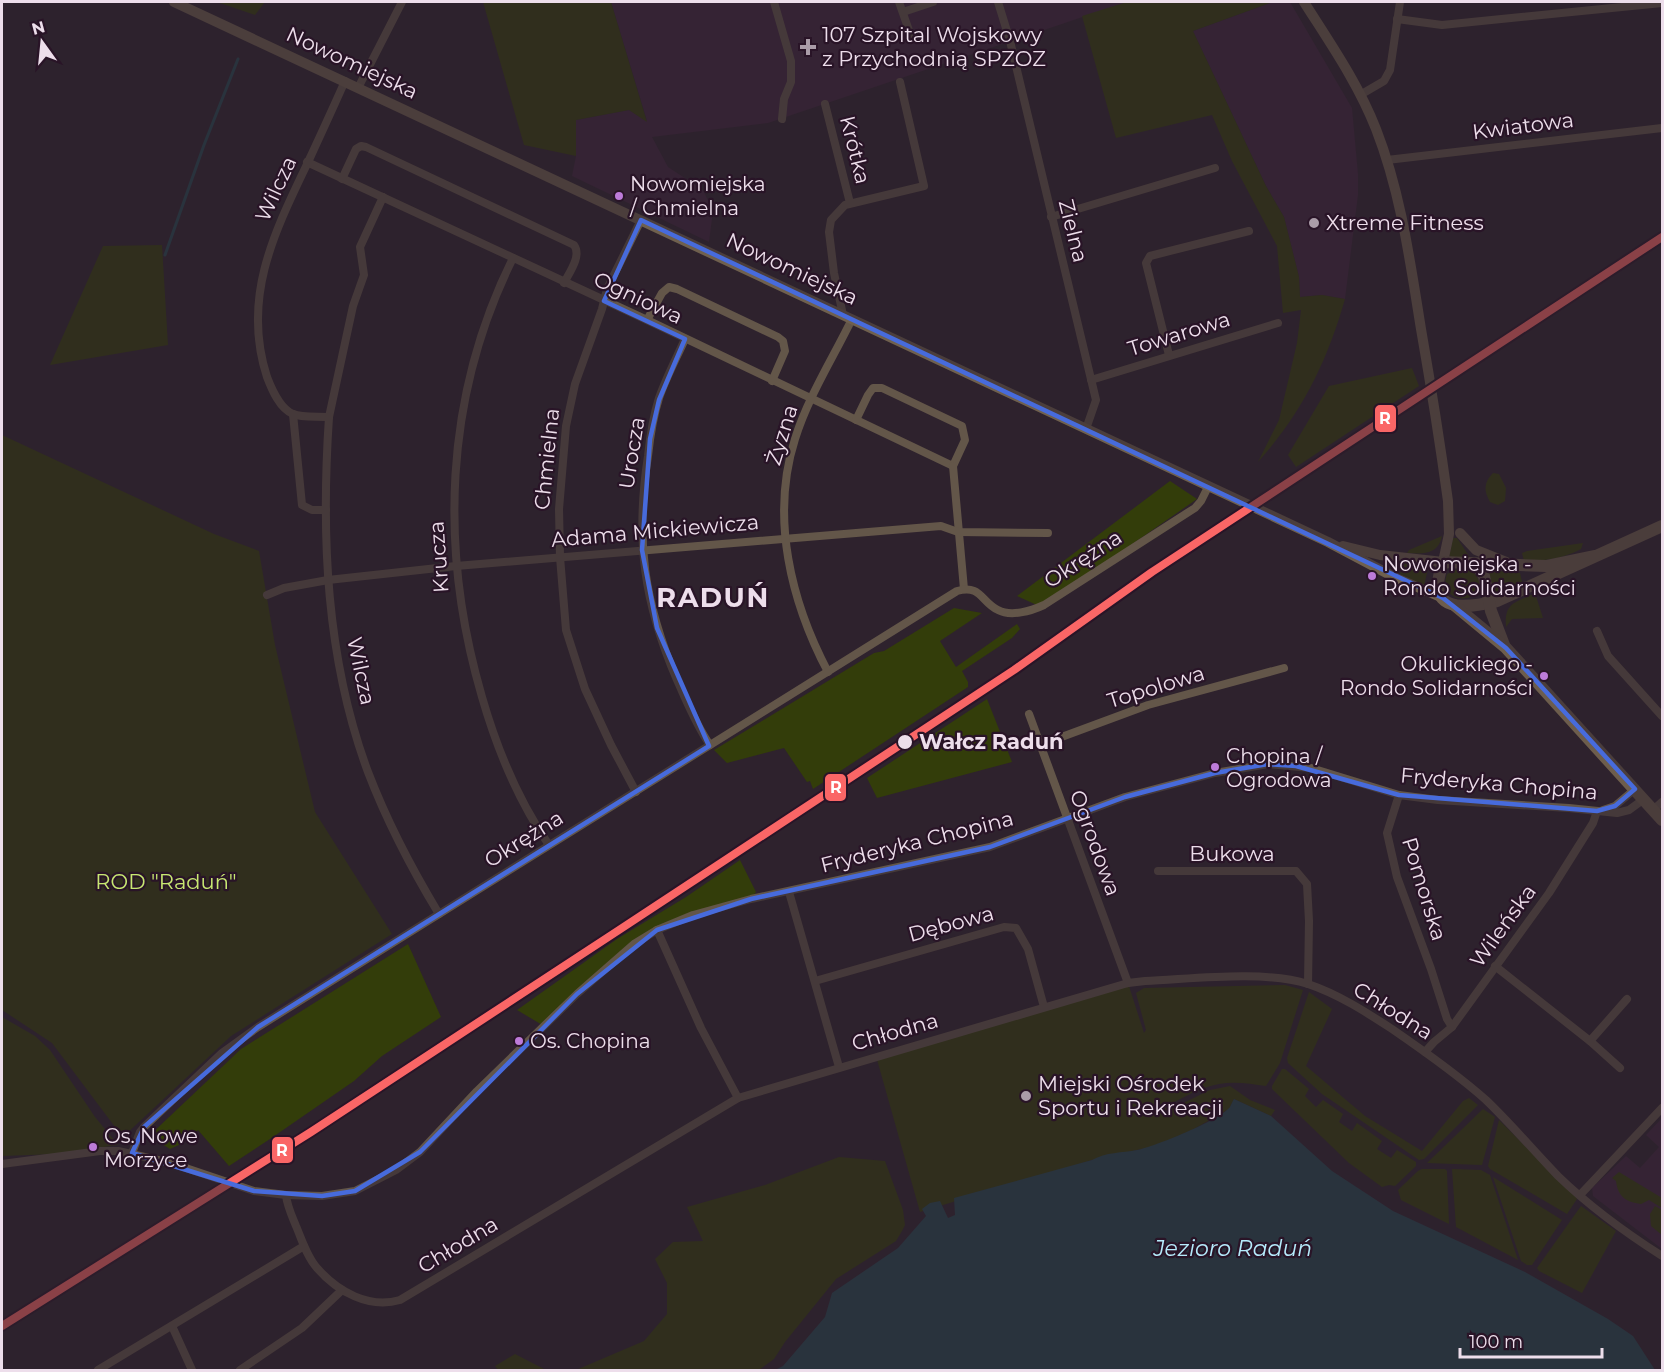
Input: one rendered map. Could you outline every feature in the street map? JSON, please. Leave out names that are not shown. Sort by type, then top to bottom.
[{"type":"main road","points":[[1448,601],[1464,606],[1504,599],[1662,526]]},
{"type":"main road","points":[[1594,556],[1546,566],[1521,567],[1443,562],[1438,583],[1448,601],[1506,648],[1644,799],[1658,806],[1662,819]]},
{"type":"main road","points":[[1476,564],[1484,576],[1489,603],[1506,648]]},
{"type":"street","name":"Nowomiejska","points":[[174,2],[1328,542],[1396,578],[1448,601]]},
{"type":"street","points":[[358,88],[402,2]]},
{"type":"street","points":[[774,2],[791,61],[791,82],[784,99],[782,119]]},
{"type":"street","points":[[899,2],[912,39]]},
{"type":"street","points":[[903,12],[933,2]]},
{"type":"street","name":"Zielna","points":[[998,2],[1010,41],[1096,400],[1086,429]]},
{"type":"street","points":[[1304,2],[1360,95],[1387,160],[1402,215],[1448,501],[1449,534],[1443,562]]},
{"type":"street","points":[[1360,95],[1384,81],[1390,70],[1400,2]]},
{"type":"street","points":[[1396,19],[1442,25],[1657,3]]},
{"type":"street","name":"Wilcza","points":[[293,414],[281,405],[269,383],[262,361],[258,312],[262,278],[269,248],[291,193],[308,162],[345,81]]},
{"type":"street","points":[[847,317],[834,273],[829,232],[831,220],[845,205],[850,203],[924,186],[900,82]]},
{"type":"street","name":"Krótka","points":[[825,104],[850,203]]},
{"type":"street","name":"Kwiatowa","points":[[1387,160],[1662,128]]},
{"type":"street","points":[[342,179],[356,149],[361,146],[366,147],[574,245],[577,255],[564,284]]},
{"type":"street","name":"Ogniowa","points":[[308,162],[953,466]]},
{"type":"street","points":[[1051,217],[1215,168]]},
{"type":"street","name":"Wilcza","points":[[383,197],[360,247],[363,275],[353,306],[329,417],[326,510],[328,580],[338,658],[357,740],[368,772],[399,840],[439,914]]},
{"type":"street","name":"Chmielna","points":[[636,792],[606,735],[574,659],[566,630],[559,509],[566,426],[575,384],[607,289],[641,220]]},
{"type":"street","points":[[1169,355],[1146,263],[1150,256],[1249,231]]},
{"type":"street","name":"Krucza","points":[[513,258],[493,305],[466,392],[454,471],[453,516],[456,566],[462,616],[472,665],[494,738],[506,769],[549,845]]},
{"type":"street","points":[[647,320],[662,293],[669,288],[677,289],[778,337],[783,341],[785,351],[772,381]]},
{"type":"street","name":"Żyzna","points":[[828,672],[798,601],[784,538],[785,495],[789,462],[796,437],[847,317]]},
{"type":"street","name":"Towarowa","points":[[1091,380],[1278,323]]},
{"type":"street","name":"Urocza","points":[[685,339],[661,392],[652,429],[643,489],[642,550],[648,592],[657,628],[679,685],[710,745]]},
{"type":"street","points":[[856,420],[873,388],[882,388],[962,426],[965,440],[953,466],[964,589]]},
{"type":"street","points":[[326,510],[312,510],[302,505],[293,414],[329,417]]},
{"type":"street","name":"Okrężna","points":[[132,1153],[144,1126],[227,1049],[258,1027],[957,591],[964,589],[977,592],[995,609],[1002,612],[1025,612],[1035,609],[1054,601],[1195,508],[1202,501],[1208,487]]},
{"type":"street","points":[[1448,501],[1460,533],[1476,564]]},
{"type":"street","name":"Adama Mickiewicza","points":[[267,594],[284,588],[328,580],[456,566],[784,538],[941,526],[958,532],[1048,533]]},
{"type":"street","points":[[1460,533],[1482,554],[1521,567]]},
{"type":"street","name":"Nowomiejska","points":[[1328,542],[1372,553],[1443,562]]},
{"type":"street","points":[[1597,631],[1608,656],[1662,716]]},
{"type":"street","name":"Topolowa","points":[[1040,745],[1148,705],[1284,668]]},
{"type":"street","name":"Ogrodowa","points":[[1029,714],[1128,984]]},
{"type":"street","name":"Fryderyka Chopina","points":[[2,1164],[100,1151],[132,1153],[171,1163],[254,1191],[322,1196],[355,1191],[396,1170],[420,1152],[477,1091],[577,994],[634,944],[657,930],[693,915],[999,844],[1125,797],[1215,773],[1268,764],[1311,768],[1400,795],[1623,813],[1644,799]]},
{"type":"street","points":[[1598,811],[1615,806],[1635,789]]},
{"type":"street","name":"Pomorska","points":[[1400,795],[1387,833],[1397,877],[1447,1019],[1452,1027]]},
{"type":"street","name":"Wileńska","points":[[1425,1052],[1452,1027],[1548,893],[1593,823],[1598,811]]},
{"type":"street","name":"Bukowa","points":[[1158,871],[1296,871],[1307,884],[1308,984]]},
{"type":"street","points":[[789,891],[839,1067]]},
{"type":"street","name":"Dębowa","points":[[815,981],[1004,927],[1016,928],[1028,949],[1044,1008]]},
{"type":"street","points":[[657,930],[701,1028],[738,1098]]},
{"type":"street","points":[[1495,966],[1590,1041],[1620,1068]]},
{"type":"street","name":"Chłodna","points":[[286,1195],[287,1204],[304,1246],[316,1268],[342,1290],[362,1300],[381,1304],[400,1300],[738,1098],[1128,984],[1145,981],[1255,977],[1308,984],[1346,1001],[1425,1052],[1487,1101],[1560,1177],[1581,1195]]},
{"type":"street","points":[[1590,1041],[1627,999]]},
{"type":"street","points":[[1662,1108],[1581,1195],[1662,1256]]},
{"type":"street","points":[[98,1371],[304,1246]]},
{"type":"street","points":[[240,1371],[302,1328],[342,1290]]},
{"type":"street","points":[[172,1326],[192,1371]]},
{"type":"highlighted area","points":[[641,220],[1443,598],[1506,648],[1635,789],[1615,806],[1597,811],[1399,795],[1296,766],[1268,764],[1215,773],[1125,797],[990,847],[751,899],[657,930],[577,994],[420,1152],[355,1191],[322,1196],[254,1191],[132,1153],[144,1127],[258,1027],[709,746],[657,628],[642,550],[650,439],[659,400],[685,339],[604,301]]},
{"type":"shaded area","name":"107 Szpital Wojskowy z Przychodnią SPZOZ","points":[[611,2],[1127,2],[768,123],[652,137],[668,167],[703,190],[713,211],[709,242],[572,176],[576,156],[576,120],[629,110],[647,121]]},
{"type":"shaded area","points":[[1273,2],[1290,2],[1352,108],[1358,195],[1345,299],[1322,295],[1300,297],[1299,277],[1284,217],[1266,186],[1193,31]]},
{"type":"shaded area","points":[[1662,1118],[1662,1249],[1593,1196],[1592,1188],[1626,1156],[1640,1168],[1659,1147],[1646,1135]]},
{"type":"green space","points":[[217,2],[265,2],[255,15]]},
{"type":"green space","points":[[483,2],[611,2],[647,122],[629,110],[576,120],[576,156],[524,145]]},
{"type":"green space","points":[[1127,2],[1273,2],[1193,31],[1266,186],[1284,217],[1299,277],[1300,297],[1322,295],[1345,299],[1330,344],[1311,386],[1288,425],[1258,462],[1279,420],[1297,343],[1301,310],[1283,313],[1277,246],[1232,161],[1212,115],[1116,138],[1082,16]]},
{"type":"green space","points":[[162,245],[168,345],[50,365],[103,246]]},
{"type":"green space","points":[[1412,368],[1419,386],[1296,467],[1288,455],[1329,386]]},
{"type":"green space","name":"ROD \"Raduń\"","points":[[2,435],[214,534],[259,551],[275,645],[315,812],[392,934],[231,1036],[124,1136],[52,1043],[2,1010]]},
{"type":"green space","points":[[1493,473],[1499,474],[1506,488],[1505,501],[1498,505],[1490,502],[1486,491],[1487,480]]},
{"type":"green space","points":[[1170,481],[1197,499],[1069,588],[1039,606],[1017,596]]},
{"type":"green space","points":[[1442,536],[1437,547],[1429,552],[1407,553],[1409,550]]},
{"type":"green space","points":[[1453,538],[1457,538],[1471,559],[1449,557]]},
{"type":"green space","points":[[1583,543],[1581,549],[1553,559],[1524,561],[1522,553],[1527,551]]},
{"type":"green space","points":[[1404,560],[1429,564],[1424,586],[1400,574]]},
{"type":"green space","points":[[1459,568],[1473,571],[1480,582],[1479,592],[1473,596],[1460,598],[1450,593],[1447,588],[1445,582],[1447,574]]},
{"type":"green space","points":[[1488,570],[1520,573],[1523,586],[1496,597]]},
{"type":"green space","points":[[1535,593],[1543,618],[1512,619],[1506,627],[1507,613],[1512,604]]},
{"type":"green space","points":[[954,608],[982,613],[940,641],[956,667],[1017,624],[1020,629],[1012,638],[962,671],[968,687],[813,789],[810,781],[807,782],[784,748],[727,763],[714,750],[874,653],[884,651]]},
{"type":"green space","points":[[987,699],[1012,762],[877,798],[867,778]]},
{"type":"green space","points":[[740,860],[756,892],[751,899],[657,930],[577,994],[544,1026],[517,1010],[617,939],[686,897]]},
{"type":"green space","points":[[408,944],[441,1017],[382,1056],[354,1081],[229,1166],[198,1130],[181,1144],[170,1149],[149,1136],[241,1049]]},
{"type":"green space","name":"Miejski Ośrodek Sportu i Rekreacji","points":[[1128,983],[1144,1033],[1146,1030],[1136,993],[1144,988],[1285,985],[1303,990],[1280,1063],[1266,1086],[1237,1083],[1212,1085],[1167,1106],[1169,1110],[1210,1090],[1230,1086],[1250,1100],[1275,1110],[1271,1116],[1234,1099],[1229,1109],[1192,1130],[1155,1146],[1092,1160],[920,1212],[876,1056]]},
{"type":"green space","points":[[1309,992],[1332,1009],[1306,1066],[1365,1116],[1422,1151],[1463,1101],[1469,1098],[1478,1105],[1424,1159],[1419,1160],[1322,1094],[1288,1063],[1287,1058]]},
{"type":"green space","points":[[2,1017],[35,1036],[50,1050],[95,1117],[118,1145],[57,1154],[2,1156]]},
{"type":"green space","points":[[1282,1069],[1309,1089],[1305,1096],[1316,1107],[1323,1100],[1343,1114],[1339,1122],[1352,1131],[1357,1123],[1382,1141],[1377,1149],[1391,1158],[1397,1150],[1416,1162],[1416,1166],[1395,1186],[1382,1187],[1349,1163],[1272,1089]]},
{"type":"green space","points":[[1483,1109],[1495,1117],[1482,1165],[1427,1163]]},
{"type":"green space","points":[[1499,1120],[1575,1196],[1577,1199],[1567,1214],[1490,1169],[1488,1166]]},
{"type":"green space","points":[[839,1157],[885,1161],[903,1210],[905,1225],[896,1241],[836,1279],[774,1359],[759,1370],[576,1370],[644,1341],[667,1314],[667,1283],[655,1259],[673,1242],[703,1241],[687,1207],[765,1185]]},
{"type":"green space","points":[[1422,1169],[1445,1169],[1447,1171],[1449,1224],[1401,1200],[1398,1190]]},
{"type":"green space","points":[[1452,1169],[1481,1170],[1490,1175],[1518,1260],[1456,1227]]},
{"type":"green space","points":[[1619,1172],[1662,1198],[1662,1208],[1649,1200],[1641,1204],[1624,1198],[1616,1181],[1612,1178]]},
{"type":"green space","points":[[1493,1177],[1562,1220],[1532,1265],[1521,1261]]},
{"type":"green space","points":[[1581,1206],[1616,1231],[1582,1293],[1537,1268]]},
{"type":"green space","points":[[1655,1206],[1662,1210],[1662,1235],[1651,1226],[1650,1214]]},
{"type":"green space","points":[[515,1354],[546,1370],[498,1370],[495,1366]]},
{"type":"water","name":"Jezioro Raduń","points":[[1234,1099],[1271,1116],[1332,1171],[1393,1211],[1525,1272],[1608,1319],[1633,1336],[1655,1370],[775,1370],[783,1366],[825,1317],[832,1293],[898,1248],[926,1216],[922,1209],[930,1203],[940,1201],[948,1218],[955,1215],[954,1198],[1103,1155],[1137,1150],[1157,1144],[1214,1119],[1230,1107]]},
{"type":"waterway","points":[[165,255],[204,145],[238,59]]},
{"type":"transit line","name":"R","points":[[2,1326],[311,1132],[619,930],[1014,670],[1152,572],[1662,237]]},
{"type":"place","name":"107 Szpital Wojskowy z Przychodnią SPZOZ","points":[[808,47]]},
{"type":"place","name":"Nowomiejska / Chmielna","points":[[619,196]]},
{"type":"place","name":"Xtreme Fitness","points":[[1314,223]]},
{"type":"place","name":"Nowomiejska - Rondo Solidarności","points":[[1372,576]]},
{"type":"place","name":"Okulickiego - Rondo Solidarności","points":[[1544,676]]},
{"type":"place","name":"Wałcz Raduń","points":[[905,742]]},
{"type":"place","name":"Chopina / Ogrodowa","points":[[1215,767]]},
{"type":"place","name":"Os. Chopina","points":[[519,1041]]},
{"type":"place","name":"Miejski Ośrodek Sportu i Rekreacji","points":[[1026,1096]]},
{"type":"place","name":"Os. Nowe Morzyce","points":[[93,1147]]},
{"type":"district","name":"RADUŃ","points":[[713,598]]}]
